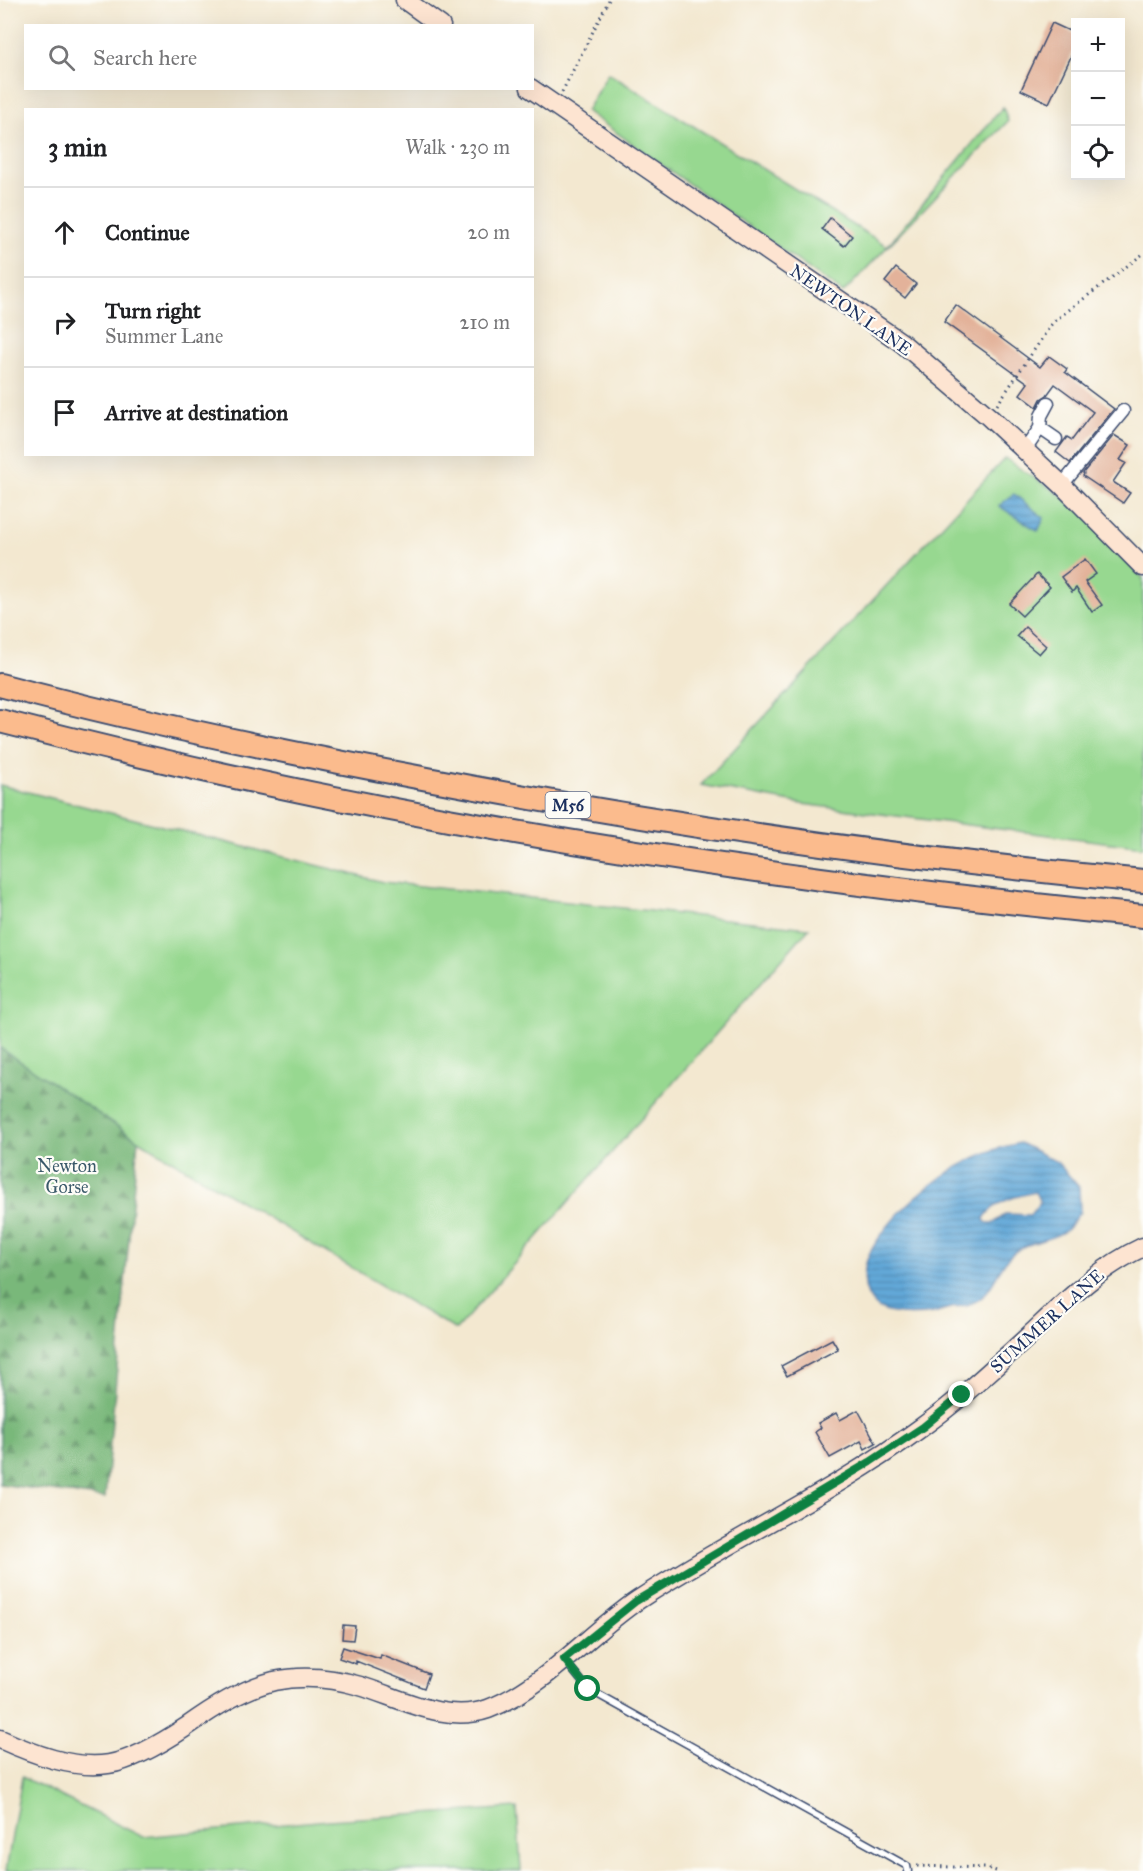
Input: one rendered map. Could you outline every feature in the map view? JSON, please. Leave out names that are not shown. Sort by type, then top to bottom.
[{"type":"highway","name":"M56","points":[[0,685],[239,741],[538,800],[818,844],[948,861],[1143,881]]},
{"type":"highway","name":"M56","points":[[0,721],[235,776],[511,831],[806,878],[1143,916]]},
{"type":"street","points":[[405,0],[438,24]]},
{"type":"street","name":"NEWTON LANE","points":[[533,90],[902,344],[1025,450],[1143,567]]},
{"type":"street","points":[[1025,450],[1040,429],[1041,416],[1048,403]]},
{"type":"street","points":[[1062,485],[1123,411]]},
{"type":"street","points":[[1040,429],[1056,439]]},
{"type":"street","name":"SUMMER LANE","points":[[0,1739],[29,1752],[79,1765],[109,1764],[139,1754],[250,1689],[290,1678],[328,1679],[358,1685],[424,1708],[462,1713],[485,1710],[526,1690],[636,1601],[844,1479],[923,1427],[983,1378],[1080,1287],[1107,1267],[1143,1247]]},
{"type":"lane","points":[[564,1659],[588,1689],[907,1869]]},
{"type":"path","points":[[555,106],[609,0]]},
{"type":"path","points":[[989,417],[1053,322],[1143,254]]},
{"type":"path","points":[[907,1869],[987,1868],[996,1871]]},
{"type":"green space","points":[[608,73],[887,246],[1003,107],[1008,121],[843,293],[586,111]]},
{"type":"green space","points":[[1005,458],[1064,497],[1082,512],[1143,578],[1143,847],[802,804],[701,785]]},
{"type":"green space","points":[[0,785],[383,882],[809,928],[456,1330],[138,1140],[0,1048]]},
{"type":"green space","name":"Newton Gorse","points":[[0,1048],[138,1140],[105,1498],[0,1484]]},
{"type":"green space","points":[[22,1777],[143,1837],[329,1820],[517,1808],[521,1871],[6,1871]]},
{"type":"water","points":[[1014,494],[1044,518],[1038,531],[999,506]]},
{"type":"water","points":[[1020,1143],[1057,1162],[1079,1187],[1080,1212],[1068,1228],[1060,1234],[1015,1251],[1006,1261],[988,1291],[975,1302],[919,1314],[891,1313],[877,1307],[871,1301],[865,1287],[866,1263],[882,1233],[895,1218],[909,1203],[941,1177],[976,1157]],"holes":[[[1035,1192],[1040,1202],[1030,1215],[1006,1214],[992,1224],[985,1222],[984,1218],[989,1212],[1006,1200]]]},
{"type":"building","points":[[1052,23],[1071,32],[1071,57],[1049,103],[1021,90]]},
{"type":"building","points":[[830,218],[852,236],[844,246],[822,229]]},
{"type":"building","points":[[896,268],[916,284],[905,298],[885,282]]},
{"type":"building","points":[[956,305],[1040,367],[1049,356],[1067,369],[1065,372],[1114,409],[1070,463],[1056,452],[1067,437],[1072,440],[1093,412],[1055,384],[1037,407],[1020,394],[1028,383],[944,322]]},
{"type":"building","points":[[1114,435],[1130,445],[1120,460],[1126,463],[1113,482],[1130,493],[1123,503],[1083,476],[1083,473]]},
{"type":"building","points":[[1085,559],[1096,574],[1085,582],[1102,605],[1092,612],[1076,588],[1072,592],[1061,577]]},
{"type":"building","points":[[1037,574],[1050,587],[1022,616],[1009,604]]},
{"type":"building","points":[[1025,627],[1046,646],[1039,654],[1017,636]]},
{"type":"building","points":[[832,1339],[838,1349],[787,1376],[781,1366]]},
{"type":"building","points":[[858,1410],[876,1443],[865,1449],[861,1441],[830,1458],[815,1432],[821,1428],[818,1423],[836,1413],[840,1420]]},
{"type":"building","points":[[343,1625],[355,1626],[353,1640],[342,1639]]},
{"type":"building","points":[[343,1647],[380,1659],[381,1655],[429,1674],[424,1688],[356,1661],[356,1664],[339,1658]]},
{"type":"route","points":[[588,1689],[564,1659],[636,1601],[870,1462],[923,1427],[962,1395]]}]
